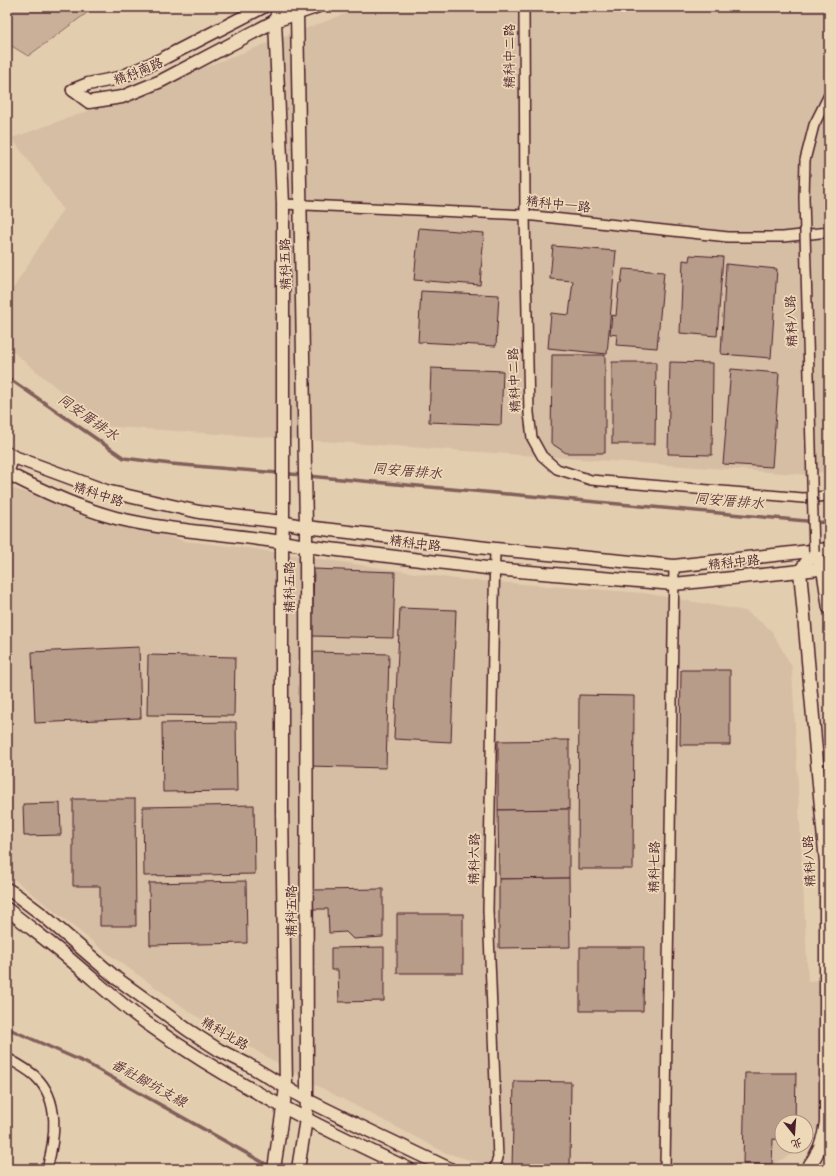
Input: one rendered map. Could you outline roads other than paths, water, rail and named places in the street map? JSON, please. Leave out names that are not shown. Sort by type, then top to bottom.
[{"type":"street","name":"精科南路","points":[[264,7],[162,59],[119,78],[88,84],[73,90],[89,102],[122,97],[161,81],[294,10],[316,7]]},
{"type":"street","name":"精科五路","points":[[275,1164],[286,1088],[282,807],[282,541],[284,522],[283,204],[275,21],[279,7]]},
{"type":"street","name":"精科中二路","points":[[524,7],[525,215],[529,413],[532,438],[542,456],[557,469],[591,480],[803,498],[829,496]]},
{"type":"street","name":"精科五路","points":[[294,10],[300,206],[306,526],[308,1100],[298,1169]]},
{"type":"street","name":"精科八路","points":[[829,95],[814,125],[805,160],[804,198],[814,552],[826,569],[829,608]]},
{"type":"street","name":"精科中一路","points":[[283,204],[300,206],[525,215],[728,237],[783,238],[829,232]]},
{"type":"street","name":"精科中路","points":[[11,455],[106,491],[200,512],[495,549],[674,566],[814,552],[829,549]]},
{"type":"street","points":[[7,476],[11,455]]},
{"type":"street","name":"精科中路","points":[[7,476],[79,507],[117,518],[158,526],[282,541],[305,546],[495,568],[674,584],[826,569]]},
{"type":"street","name":"精科六路","points":[[494,1169],[498,1158],[488,910],[495,549]]},
{"type":"street","points":[[800,571],[814,552]]},
{"type":"street","name":"精科七路","points":[[665,1169],[674,566]]},
{"type":"street","name":"精科八路","points":[[800,571],[826,863],[826,1122],[822,1144],[807,1169]]},
{"type":"street","name":"精科北路","points":[[7,889],[44,916],[116,978],[188,1030],[219,1050],[247,1064],[308,1100],[450,1169]]},
{"type":"street","points":[[7,910],[72,961],[110,995],[148,1024],[202,1060],[283,1107],[409,1169]]},
{"type":"street","points":[[7,1058],[36,1077],[48,1093],[52,1103],[54,1128],[47,1169]]},
{"type":"waterway","name":"同安厝排水","points":[[7,377],[124,458],[171,464],[302,475]]},
{"type":"waterway","name":"同安厝排水","points":[[308,476],[829,523]]},
{"type":"waterway","name":"番社腳坑支線","points":[[7,1028],[86,1063],[271,1167]]}]
